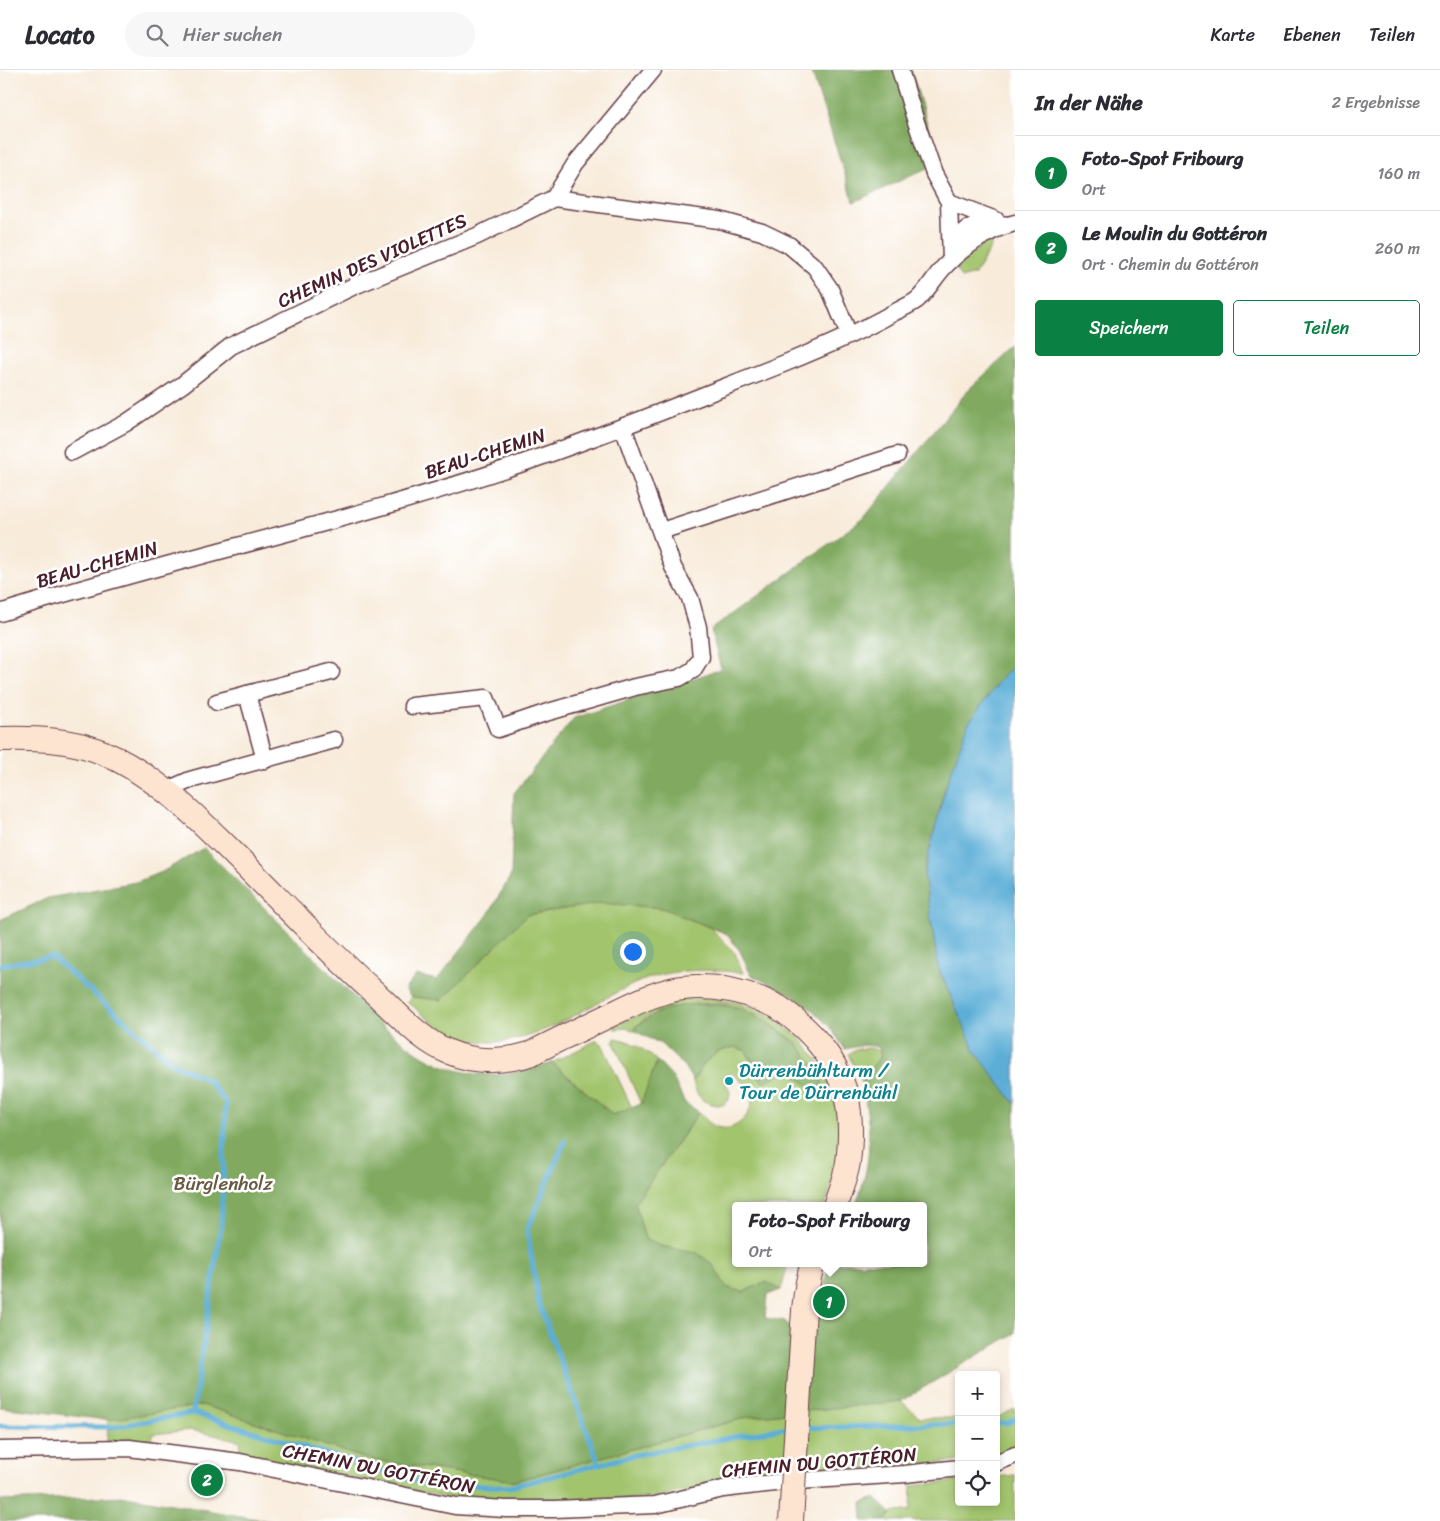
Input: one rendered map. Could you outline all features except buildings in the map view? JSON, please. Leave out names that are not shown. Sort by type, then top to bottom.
[{"type":"main road","points":[[0,739],[54,740],[74,744],[104,753],[150,779],[210,830],[357,977],[423,1037],[449,1052],[477,1059],[497,1060],[530,1054],[648,997],[681,988],[722,988],[743,992],[777,1006],[809,1032],[824,1049],[836,1069],[844,1089],[849,1112],[848,1164],[836,1202]]},
{"type":"main road","points":[[791,1521],[804,1299],[812,1267]]},
{"type":"street","points":[[653,70],[575,164],[554,198],[719,220],[762,232],[789,245],[815,268],[830,289],[849,335]]},
{"type":"street","points":[[900,70],[934,174],[949,202],[951,260]]},
{"type":"street","name":"CHEMIN DES VIOLETTES","points":[[72,452],[126,423],[182,385],[231,346],[354,286],[477,236],[554,198]]},
{"type":"street","name":"BEAU-CHEMIN","points":[[949,202],[1011,224]]},
{"type":"street","name":"BEAU-CHEMIN","points":[[0,613],[60,594],[389,504],[519,464],[623,427],[812,352],[876,323],[917,300],[951,260],[982,237],[1011,224]]},
{"type":"street","points":[[412,706],[486,698],[498,729],[634,687],[680,678],[693,670],[700,657],[698,627],[690,598],[673,567],[623,427]]},
{"type":"street","points":[[661,532],[896,455]]},
{"type":"street","points":[[217,702],[331,672]]},
{"type":"street","points":[[247,694],[265,760]]},
{"type":"street","points":[[165,791],[190,780],[334,740]]},
{"type":"street","name":"CHEMIN DU GOTTÉRON","points":[[0,1450],[129,1448],[240,1462],[455,1506],[506,1509],[655,1505],[724,1489],[783,1482],[906,1474],[955,1468]]},
{"type":"street","points":[[1000,1461],[1015,1455]]},
{"type":"green space","points":[[811,70],[911,70],[939,163],[854,202]]},
{"type":"green space","points":[[991,240],[991,247],[975,274],[961,278],[956,269],[983,244]]},
{"type":"green space","name":"Bürglenholz","points":[[1015,347],[1015,666],[1002,677],[968,724],[945,789],[924,873],[938,967],[975,1051],[1015,1104],[1015,1333],[901,1401],[748,1417],[515,1481],[367,1459],[203,1405],[108,1420],[0,1407],[0,920],[48,898],[136,882],[162,872],[204,848],[386,1029],[430,1060],[464,1072],[481,1074],[516,1072],[552,1063],[613,1115],[641,1104],[657,1061],[673,1078],[685,1103],[699,1112],[635,1203],[645,1239],[660,1246],[696,1252],[713,1265],[726,1287],[743,1292],[766,1282],[781,1290],[767,1295],[765,1318],[785,1321],[798,1336],[809,1337],[819,1316],[831,1311],[834,1293],[824,1283],[830,1267],[927,1267],[927,1202],[856,1202],[865,1175],[869,1144],[865,1097],[861,1081],[881,1056],[879,1048],[866,1045],[845,1049],[829,1026],[812,1010],[789,993],[753,976],[740,951],[727,934],[662,908],[601,903],[527,915],[442,1000],[411,997],[405,989],[416,975],[437,980],[488,915],[511,875],[514,793],[574,718],[721,669],[711,630],[863,519],[969,389]]},
{"type":"green space","points":[[601,903],[662,908],[711,928],[735,953],[743,973],[692,971],[653,977],[619,991],[551,1027],[527,1036],[504,1041],[479,1041],[454,1035],[435,1025],[407,1001],[411,997],[442,1000],[527,915]]},
{"type":"green space","points":[[683,999],[714,999],[741,1003],[771,1016],[800,1038],[822,1066],[836,1104],[840,1136],[839,1156],[826,1202],[732,1202],[732,1267],[787,1267],[781,1290],[766,1282],[743,1292],[726,1287],[713,1265],[696,1252],[660,1246],[645,1239],[635,1203],[699,1112],[715,1126],[727,1128],[739,1123],[751,1107],[750,1091],[732,1073],[723,1077],[730,1092],[729,1100],[723,1105],[711,1104],[702,1100],[693,1081],[704,1063],[718,1052],[734,1047],[746,1051],[763,1083],[797,1043],[757,1016],[734,1006],[724,1004],[692,1004],[663,1010],[636,1026],[635,1031],[627,1028],[615,1029],[613,1027],[659,1006]]},
{"type":"green space","points":[[714,1004],[740,1008],[767,1022],[797,1043],[816,1068],[827,1093],[825,1097],[787,1070],[763,1083],[746,1051],[734,1047],[718,1052],[704,1063],[693,1081],[684,1066],[661,1044],[635,1031],[636,1026],[661,1011],[684,1005]]},
{"type":"green space","points":[[615,1038],[638,1046],[657,1061],[641,1104],[614,1043]]},
{"type":"green space","points":[[597,1040],[602,1044],[632,1108],[613,1115],[552,1063]]},
{"type":"green space","points":[[871,1048],[880,1052],[881,1056],[861,1081],[848,1054],[858,1049]]},
{"type":"green space","points":[[901,1401],[920,1418],[955,1418],[955,1461],[738,1478],[661,1497],[560,1505],[454,1499],[238,1454],[241,1441],[191,1430],[153,1434],[152,1444],[107,1442],[108,1420],[203,1405],[367,1459],[515,1481],[748,1417]]},
{"type":"green space","points":[[1015,1409],[1015,1446],[1000,1453],[1000,1416]]},
{"type":"green space","points":[[1015,1475],[1015,1521],[886,1521],[891,1513],[911,1510],[912,1486],[955,1481],[955,1506],[1000,1506],[1000,1477]]},
{"type":"green space","points":[[126,1496],[269,1521],[0,1521],[0,1501]]},
{"type":"green space","points":[[875,1498],[891,1513],[886,1521],[863,1521],[862,1503]]},
{"type":"water","points":[[1015,666],[1015,1104],[975,1051],[938,967],[924,873],[945,789],[968,724],[1002,677]]},
{"type":"waterway","points":[[0,965],[52,957],[175,1065],[208,1080],[226,1103],[221,1227],[193,1413]]},
{"type":"waterway","points":[[565,1141],[527,1230],[539,1304],[599,1464]]},
{"type":"waterway","points":[[0,1426],[113,1427],[193,1413],[422,1483],[510,1487],[635,1455],[791,1428]]},
{"type":"waterway","points":[[1000,1423],[1008,1423],[1015,1419]]},
{"type":"waterway","points":[[802,1428],[955,1424]]},
{"type":"place","name":"Dürrenbühlturm / Tour de Dürrenbühl","points":[[729,1081]]},
{"type":"place","name":"Foto-Spot Fribourg","points":[[829,1302]]},
{"type":"place","name":"Le Moulin du Gottéron","points":[[207,1480]]}]
